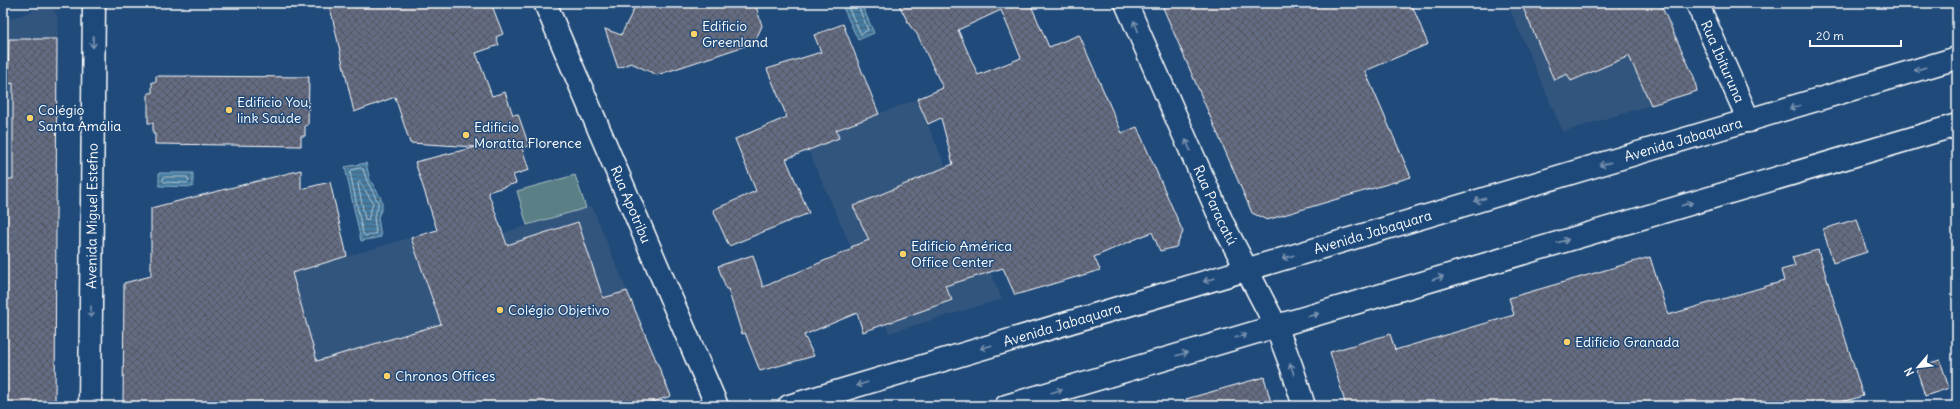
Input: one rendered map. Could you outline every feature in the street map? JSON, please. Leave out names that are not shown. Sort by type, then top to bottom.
[{"type":"main road","name":"Avenida Miguel Estefno","points":[[90,406],[94,3]]},
{"type":"main road","name":"Rua Apotribu","points":[[545,3],[717,406]]},
{"type":"main road","name":"Rua Paracatú","points":[[1126,3],[1223,224],[1276,326],[1292,368],[1304,406]]},
{"type":"main road","name":"Rua Ibituruna","points":[[1697,3],[1749,121]]},
{"type":"main road","name":"Avenida Jabaquara","points":[[789,406],[1957,58]]},
{"type":"main road","points":[[1006,406],[1957,125]]},
{"type":"shaded area","points":[[1507,3],[1606,3],[1651,105],[1563,132]]},
{"type":"shaded area","name":"Colégio Santa Amália","points":[[44,7],[53,9],[58,17],[56,230],[3,230],[3,21]]},
{"type":"shaded area","points":[[917,99],[1002,299],[889,333],[808,150],[839,138],[836,130]]},
{"type":"shaded area","points":[[592,206],[627,291],[500,329],[330,406],[292,273],[462,222],[470,243]]},
{"type":"green space","points":[[575,175],[586,208],[527,225],[517,191]]},
{"type":"water","points":[[841,3],[861,3],[874,33],[858,40]]},
{"type":"water","points":[[366,163],[370,180],[382,202],[382,208],[378,217],[381,237],[361,241],[345,167]]},
{"type":"water","points":[[159,173],[193,173],[193,187],[159,186]]},
{"type":"building","points":[[329,3],[491,3],[503,34],[496,37],[499,45],[476,53],[492,96],[505,92],[513,115],[518,114],[529,146],[522,148],[529,170],[513,175],[516,183],[488,192],[507,245],[578,222],[603,298],[627,291],[671,396],[640,406],[123,406],[124,283],[151,276],[151,208],[301,170],[301,189],[330,182],[347,256],[292,273],[317,361],[441,324],[411,238],[437,230],[415,162],[476,147],[410,143],[395,97],[354,112]]},
{"type":"building","name":"Edificio Greenland","points":[[647,3],[755,3],[762,26],[754,43],[657,75],[631,63],[618,68],[605,29],[621,35],[635,7]]},
{"type":"building","points":[[898,3],[1030,3],[1049,47],[1079,35],[1122,133],[1137,127],[1183,232],[1176,247],[1160,251],[1152,232],[1094,257],[1100,270],[1015,295],[1003,268],[945,286],[952,300],[863,332],[857,313],[804,335],[814,356],[760,371],[745,333],[742,334],[728,289],[726,289],[718,266],[753,255],[763,287],[852,249],[851,247],[869,240],[853,206],[953,164],[941,118],[928,124],[917,99],[943,88],[917,34],[910,26]],"holes":[[[1001,10],[1021,58],[978,75],[958,30]]]},
{"type":"building","points":[[1161,3],[1411,3],[1428,44],[1365,71],[1411,177],[1267,220],[1252,213]]},
{"type":"building","points":[[1521,3],[1660,3],[1694,77],[1697,91],[1651,105],[1629,56],[1571,81],[1567,74],[1554,80]]},
{"type":"building","points":[[843,24],[879,114],[836,130],[839,138],[786,159],[809,213],[729,246],[713,210],[756,191],[735,139],[787,117],[767,69],[821,52],[814,35]]},
{"type":"building","points":[[9,39],[57,39],[55,406],[3,406],[3,179],[13,179],[13,83],[8,84]]},
{"type":"building","name":"Edifício You, link Saúde","points":[[156,76],[309,77],[308,125],[305,126],[305,136],[301,136],[301,146],[155,144],[153,123],[148,123],[148,93],[152,93],[152,82],[156,82]]},
{"type":"building","points":[[1857,219],[1867,252],[1833,263],[1823,229]]},
{"type":"building","points":[[1818,250],[1863,396],[1828,406],[1346,406],[1330,352],[1390,334],[1395,350],[1514,315],[1509,298],[1650,257],[1668,315],[1784,281],[1781,270],[1795,266],[1792,257]]},
{"type":"building","points":[[1940,360],[1949,388],[1925,396],[1916,367]]},
{"type":"building","points":[[1264,377],[1272,406],[1187,406],[1186,399]]},
{"type":"place","name":"Edificio Greenland","points":[[694,34]]},
{"type":"place","name":"Edifício You, link Saúde","points":[[229,110]]},
{"type":"place","name":"Colégio Santa Amália","points":[[30,118]]},
{"type":"place","name":"Edifício Moratta Florence","points":[[466,135]]},
{"type":"place","name":"Edifício América Office Center","points":[[903,254]]},
{"type":"place","name":"Colégio Objetivo","points":[[500,310]]},
{"type":"place","name":"Edifício Granada","points":[[1567,342]]},
{"type":"place","name":"Chronos Offices","points":[[387,376]]}]
